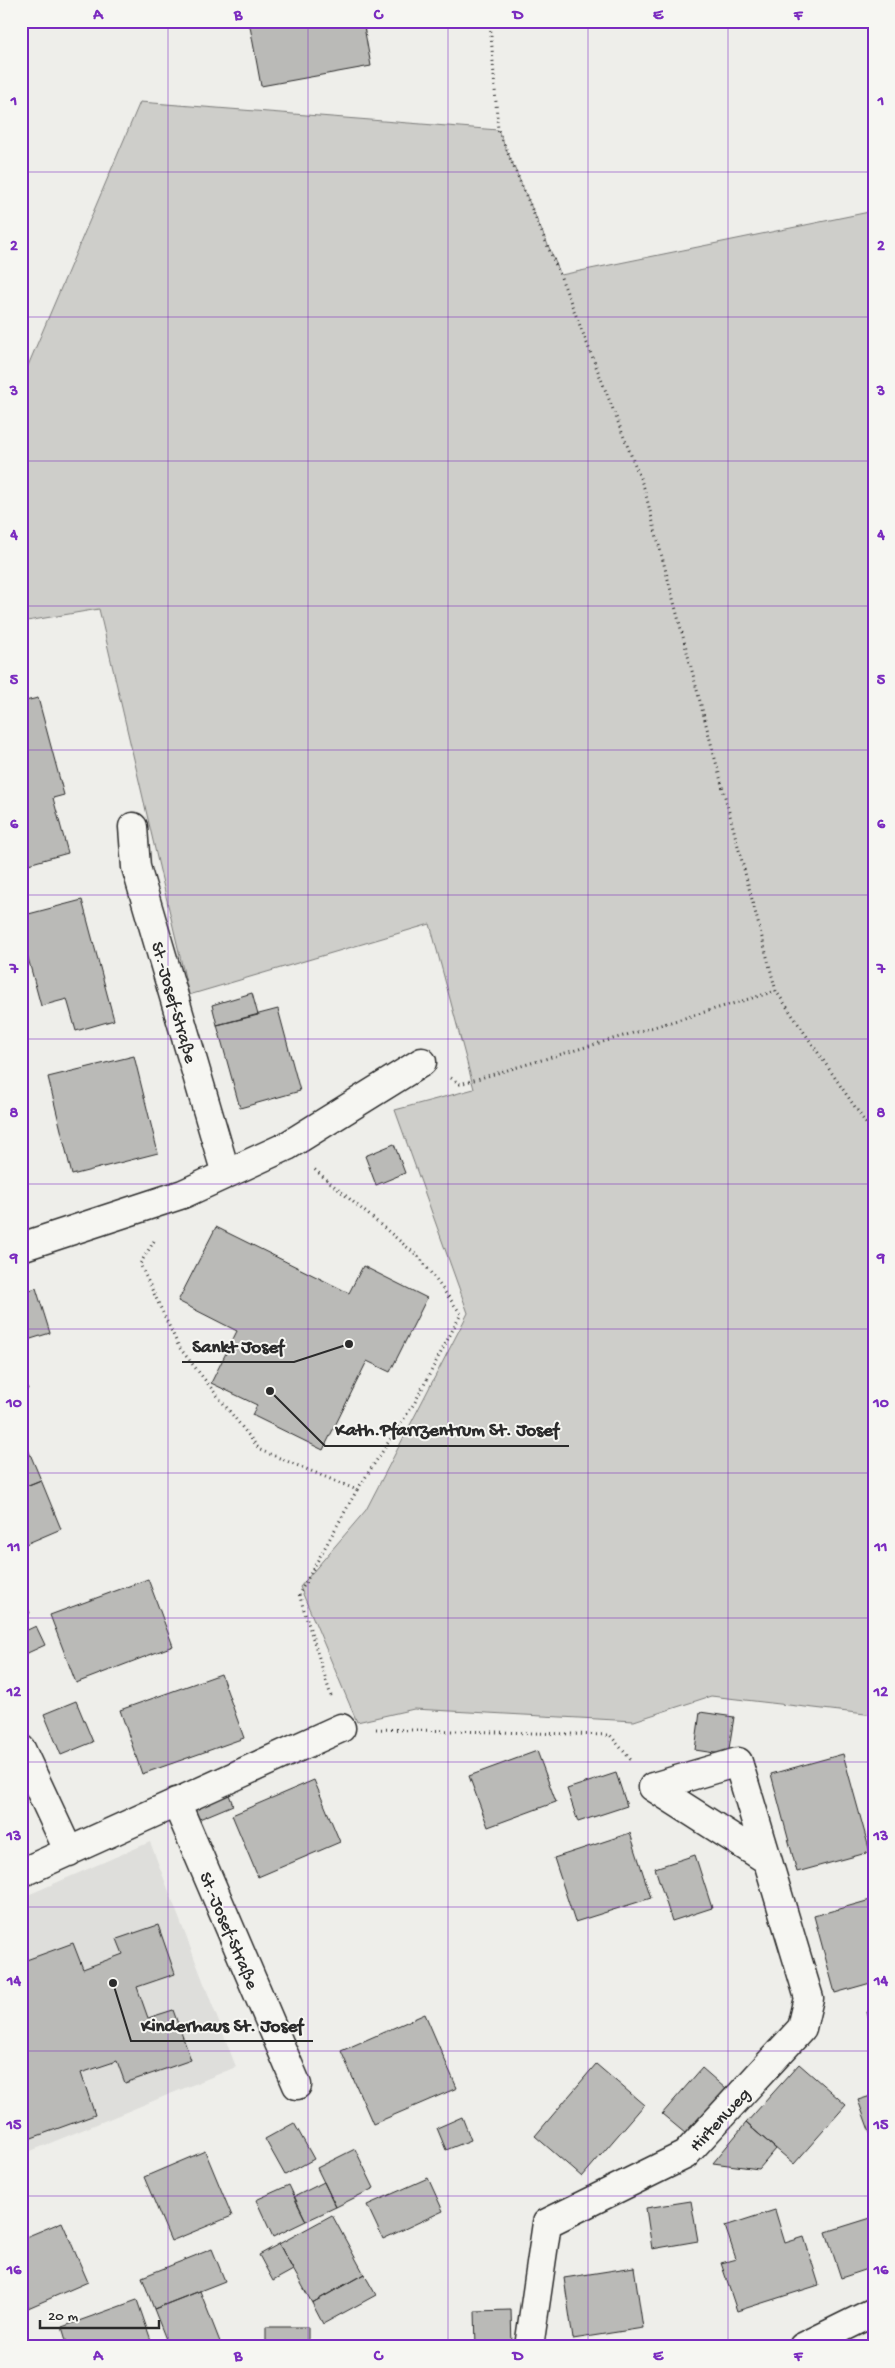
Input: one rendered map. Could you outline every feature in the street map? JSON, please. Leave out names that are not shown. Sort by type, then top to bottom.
[{"type":"street","name":"St.-Josef-Straße","points":[[133,827],[136,867],[226,1174]]},
{"type":"street","points":[[21,1247],[183,1194],[287,1146],[422,1062]]},
{"type":"street","points":[[21,1873],[341,1728]]},
{"type":"street","points":[[21,1749],[69,1852]]},
{"type":"street","name":"Hirtenweg","points":[[530,2347],[547,2223],[685,2155],[802,2028],[809,1998],[738,1762],[653,1787]]},
{"type":"street","points":[[653,1787],[767,1860]]},
{"type":"street","name":"St.-Josef-Straße","points":[[176,1802],[297,2085]]},
{"type":"street","points":[[803,2347],[874,2312]]},
{"type":"path","points":[[490,21],[498,130],[560,275],[644,488],[776,991],[874,1135]]},
{"type":"path","points":[[422,1062],[460,1084],[776,991]]},
{"type":"path","points":[[287,1146],[420,1258],[460,1314],[415,1402],[357,1490],[298,1594],[341,1728],[610,1735],[653,1787]]},
{"type":"path","points":[[183,1194],[140,1264],[179,1347],[260,1450],[357,1490]]},
{"type":"shaded area","points":[[140,102],[498,130],[561,275],[874,211],[874,1715],[711,1696],[634,1721],[414,1709],[357,1722],[300,1587],[366,1510],[468,1313],[395,1110],[474,1089],[430,924],[189,995],[99,609],[21,622],[21,382]]},
{"type":"shaded area","points":[[150,1842],[236,2067],[21,2155],[21,1898]]},
{"type":"building","points":[[249,21],[363,21],[371,66],[261,86]]},
{"type":"building","points":[[38,698],[64,795],[53,798],[68,853],[21,866],[21,702]]},
{"type":"building","points":[[82,900],[114,1020],[76,1031],[67,999],[41,1006],[21,932],[21,916]]},
{"type":"building","points":[[252,993],[258,1015],[217,1025],[212,1005]]},
{"type":"building","points":[[278,1009],[300,1091],[240,1108],[217,1025]]},
{"type":"building","points":[[134,1056],[158,1153],[72,1175],[48,1077]]},
{"type":"building","points":[[394,1144],[405,1173],[376,1185],[365,1156]]},
{"type":"building","points":[[216,1227],[349,1293],[363,1266],[427,1298],[390,1372],[367,1361],[323,1450],[252,1415],[257,1405],[211,1383],[237,1331],[178,1301]]},
{"type":"building","points":[[36,1288],[50,1333],[21,1342],[21,1293]]},
{"type":"building","points":[[21,1368],[28,1389],[21,1391]]},
{"type":"building","points":[[25,1442],[41,1480],[21,1488],[21,1443]]},
{"type":"building","points":[[41,1480],[61,1529],[21,1546],[21,1488]]},
{"type":"building","points":[[148,1579],[173,1646],[76,1683],[50,1615]]},
{"type":"building","points":[[21,1594],[30,1613],[21,1618]]},
{"type":"building","points":[[36,1626],[45,1645],[21,1656],[21,1633]]},
{"type":"building","points":[[221,1674],[244,1738],[142,1774],[120,1710]]},
{"type":"building","points":[[76,1701],[93,1742],[61,1755],[44,1714]]},
{"type":"building","points":[[700,1712],[734,1717],[728,1755],[695,1750]]},
{"type":"building","points":[[537,1751],[556,1802],[488,1827],[469,1776]]},
{"type":"building","points":[[843,1754],[870,1852],[797,1872],[771,1774]]},
{"type":"building","points":[[616,1773],[627,1806],[578,1822],[567,1789]]},
{"type":"building","points":[[314,1780],[340,1842],[258,1877],[232,1815]]},
{"type":"building","points":[[226,1787],[233,1805],[197,1820],[190,1801]]},
{"type":"building","points":[[630,1833],[651,1898],[575,1922],[554,1858]]},
{"type":"building","points":[[695,1855],[712,1908],[672,1921],[655,1868]]},
{"type":"building","points":[[874,1899],[874,1982],[835,1993],[814,1916]]},
{"type":"building","points":[[158,1925],[175,1974],[137,1987],[148,2018],[173,2010],[191,2060],[125,2083],[117,2061],[81,2073],[95,2115],[26,2140],[21,2126],[21,1962],[73,1943],[83,1969],[123,1954],[117,1939]]},
{"type":"building","points":[[874,2010],[874,2037],[867,2012]]},
{"type":"building","points":[[425,2014],[457,2088],[373,2124],[341,2051]]},
{"type":"building","points":[[596,2064],[644,2105],[582,2177],[535,2136]]},
{"type":"building","points":[[799,2064],[846,2105],[794,2164],[746,2123]]},
{"type":"building","points":[[702,2068],[726,2089],[686,2134],[662,2114]]},
{"type":"building","points":[[874,2095],[874,2144],[858,2100]]},
{"type":"building","points":[[462,2117],[471,2140],[446,2150],[437,2128]]},
{"type":"building","points":[[294,2123],[314,2159],[285,2175],[265,2139]]},
{"type":"building","points":[[746,2123],[776,2149],[759,2169],[713,2163]]},
{"type":"building","points":[[355,2149],[374,2188],[336,2207],[317,2168]]},
{"type":"building","points":[[205,2151],[232,2216],[171,2241],[144,2177]]},
{"type":"building","points":[[428,2178],[443,2211],[383,2239],[367,2205]]},
{"type":"building","points":[[324,2182],[336,2207],[306,2221],[294,2197]]},
{"type":"building","points":[[289,2185],[306,2221],[273,2237],[256,2200]]},
{"type":"building","points":[[691,2201],[698,2241],[652,2249],[646,2208]]},
{"type":"building","points":[[775,2210],[785,2243],[804,2237],[819,2285],[737,2311],[721,2263],[736,2259],[725,2226]]},
{"type":"building","points":[[332,2215],[364,2274],[312,2303],[279,2244]]},
{"type":"building","points":[[874,2217],[874,2267],[841,2278],[826,2232]]},
{"type":"building","points":[[62,2222],[88,2282],[21,2311],[21,2239]]},
{"type":"building","points":[[279,2244],[293,2270],[273,2281],[259,2255]]},
{"type":"building","points":[[212,2249],[225,2281],[154,2309],[142,2277]]},
{"type":"building","points":[[634,2267],[643,2328],[573,2339],[564,2278]]},
{"type":"building","points":[[364,2274],[376,2295],[323,2324],[312,2303]]},
{"type":"building","points":[[200,2291],[222,2347],[169,2347],[154,2309]]},
{"type":"building","points":[[137,2300],[153,2346],[68,2347],[62,2327]]},
{"type":"building","points":[[511,2310],[512,2347],[476,2347],[475,2311]]},
{"type":"building","points":[[266,2327],[308,2327],[308,2347],[266,2347]]},
{"type":"place","name":"Sankt Josef","points":[[349,1344]]},
{"type":"place","name":"Kath.Pfarrzentrum St. Josef","points":[[270,1391]]},
{"type":"place","name":"Kinderhaus St. Josef","points":[[113,1983]]}]
